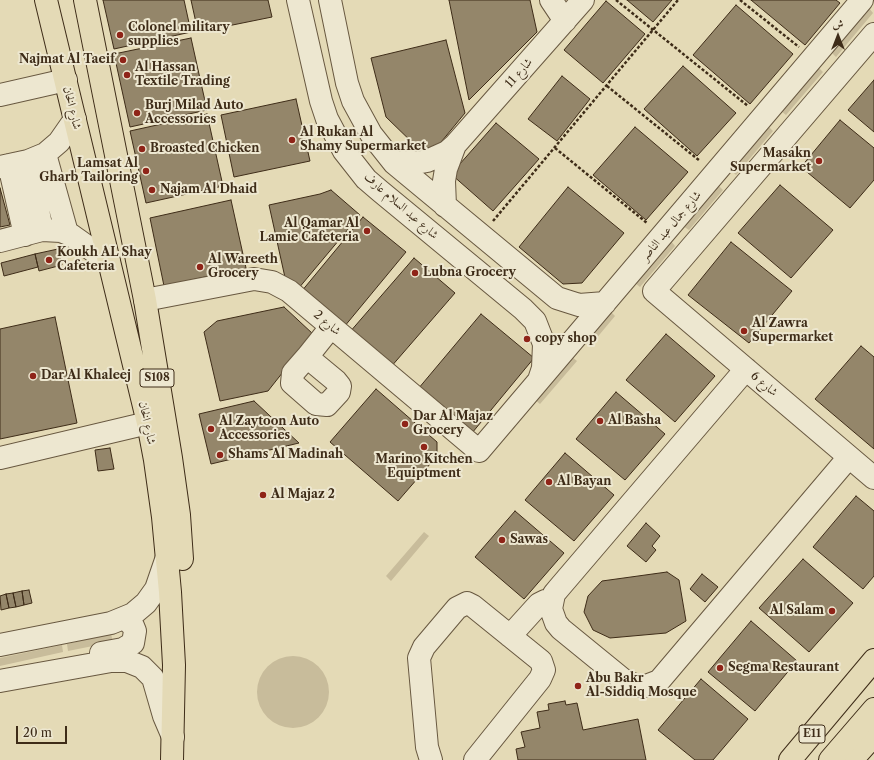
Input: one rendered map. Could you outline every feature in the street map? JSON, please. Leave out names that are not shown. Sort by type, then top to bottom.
[{"type":"main road","name":"شارع الخان","points":[[46,0],[148,424],[163,516],[167,557],[173,657],[172,760]]},
{"type":"main road","name":"شارع الخان","points":[[85,0],[145,300],[179,515],[186,635],[187,760]]},
{"type":"main road","name":"E11","points":[[790,760],[874,660]]},
{"type":"main road","name":"E11","points":[[830,760],[874,709]]},
{"type":"main road","points":[[852,760],[874,734]]},
{"type":"street","name":"شارع عبد السلام عارف","points":[[298,0],[321,101],[334,135],[354,165],[366,179],[523,309],[535,321],[544,344],[544,356],[539,380]]},
{"type":"street","points":[[314,0],[321,3],[328,0],[347,83],[354,101],[371,134],[394,163],[557,298],[579,306],[605,303]]},
{"type":"street","points":[[551,0],[565,21]]},
{"type":"street","name":"شارع 11","points":[[394,163],[416,163],[427,161],[447,152],[455,145],[583,0]]},
{"type":"street","name":"شارع جمال عبد الناصر","points":[[478,451],[814,58],[855,3]]},
{"type":"street","name":"شارع 6","points":[[874,34],[654,291],[874,478]]},
{"type":"street","points":[[0,95],[66,80]]},
{"type":"street","points":[[21,162],[59,142],[75,118]]},
{"type":"street","name":"شارع 11","points":[[445,206],[444,187],[446,169],[455,145]]},
{"type":"street","points":[[21,162],[34,233]]},
{"type":"street","points":[[21,162],[67,233]]},
{"type":"street","points":[[415,220],[427,220],[438,225],[488,264],[493,265],[500,260],[501,251]]},
{"type":"street","points":[[0,241],[55,230],[67,233],[109,262]]},
{"type":"street","name":"شارع 2","points":[[145,300],[244,280],[263,279],[281,286],[478,451]]},
{"type":"street","points":[[307,356],[331,327]]},
{"type":"street","points":[[746,369],[558,588],[552,602],[553,616],[561,629],[626,682],[639,686],[646,686],[659,681],[849,457]]},
{"type":"street","points":[[0,458],[148,424]]},
{"type":"street","points":[[0,645],[111,623],[125,618],[140,609],[151,597],[160,581],[167,557]]},
{"type":"street","points":[[510,636],[539,604],[545,601],[552,602]]},
{"type":"street","points":[[431,760],[427,747],[419,666],[422,651],[457,608],[463,604],[473,606],[541,661],[544,670],[543,675],[475,760]]},
{"type":"street","points":[[28,676],[57,662],[129,647],[135,637],[135,632],[133,626],[125,618]]},
{"type":"street","points":[[0,681],[111,661],[127,661],[135,663],[148,672],[153,678],[164,716],[173,737]]},
{"type":"path","points":[[616,0],[763,118]]},
{"type":"path","points":[[481,235],[678,0]]},
{"type":"path","points":[[740,0],[814,58]]},
{"type":"path","points":[[607,86],[715,174]]},
{"type":"path","points":[[555,148],[662,235]]},
{"type":"shaded area","points":[[869,8],[873,13],[836,57],[831,52]]},
{"type":"shaded area","points":[[818,67],[823,72],[786,115],[781,111]]},
{"type":"shaded area","points":[[768,126],[773,131],[736,175],[731,170]]},
{"type":"shaded area","points":[[718,185],[723,190],[689,230],[683,226]]},
{"type":"shaded area","points":[[671,241],[675,246],[640,287],[635,283]]},
{"type":"shaded area","points":[[611,312],[615,316],[590,346],[585,342]]},
{"type":"shaded area","points":[[572,357],[577,361],[540,404],[535,400]]},
{"type":"shaded area","points":[[424,532],[429,536],[391,581],[386,576]]},
{"type":"shaded area","points":[[111,634],[113,642],[68,651],[67,644]]},
{"type":"shaded area","points":[[62,645],[63,652],[0,666],[0,658]]},
{"type":"shaded area","points":[[293,656],[313,662],[323,672],[329,692],[323,712],[313,722],[293,728],[273,722],[263,712],[257,692],[263,672],[273,662]]},
{"type":"building","points":[[103,0],[184,0],[191,32],[114,49]]},
{"type":"building","points":[[191,0],[268,0],[272,17],[198,32]]},
{"type":"building","points":[[449,0],[530,0],[537,32],[469,100]]},
{"type":"building","points":[[627,0],[672,0],[653,22]]},
{"type":"building","points":[[751,0],[836,0],[840,3],[805,45]]},
{"type":"building","points":[[606,1],[645,34],[603,83],[564,50]]},
{"type":"building","points":[[736,5],[793,54],[750,104],[693,55]]},
{"type":"building","points":[[191,38],[207,110],[130,127],[114,54]]},
{"type":"building","points":[[446,40],[465,113],[437,147],[419,149],[386,117],[371,58]]},
{"type":"building","points":[[683,66],[736,113],[697,156],[644,109]]},
{"type":"building","points":[[562,76],[590,99],[557,141],[528,119]]},
{"type":"building","points":[[874,80],[874,132],[848,110]]},
{"type":"building","points":[[296,99],[310,161],[234,177],[221,115]]},
{"type":"building","points":[[207,114],[223,186],[146,203],[130,131]]},
{"type":"building","points":[[840,120],[874,148],[874,180],[850,208],[801,167]]},
{"type":"building","points":[[496,123],[539,159],[493,211],[451,174]]},
{"type":"building","points":[[635,127],[688,172],[646,220],[593,175]]},
{"type":"building","points":[[780,185],[833,230],[791,278],[738,233]]},
{"type":"building","points":[[568,187],[624,233],[582,283],[563,284],[519,247]]},
{"type":"building","points":[[0,188],[10,225],[0,227]]},
{"type":"building","points":[[331,190],[360,215],[298,289],[286,282],[269,205],[320,194]]},
{"type":"building","points":[[231,200],[246,268],[164,286],[150,218]]},
{"type":"building","points":[[363,217],[406,252],[344,327],[301,292]]},
{"type":"building","points":[[731,242],[792,291],[749,343],[688,295]]},
{"type":"building","name":"Koukh AL Shay Cafeteria","points":[[58,249],[62,265],[39,271],[35,254]]},
{"type":"building","points":[[35,254],[38,267],[4,276],[1,263]]},
{"type":"building","points":[[414,258],[455,293],[390,368],[349,333]]},
{"type":"building","points":[[284,307],[313,334],[268,391],[220,401],[204,332],[217,321]]},
{"type":"building","points":[[481,314],[534,358],[472,433],[418,389]]},
{"type":"building","name":"Dar Al Khaleej","points":[[55,317],[77,423],[0,439],[0,329]]},
{"type":"building","points":[[666,334],[715,376],[675,422],[626,380]]},
{"type":"building","points":[[861,346],[874,357],[874,449],[815,399]]},
{"type":"building","points":[[376,389],[437,442],[437,456],[398,501],[330,442]]},
{"type":"building","points":[[616,392],[665,434],[625,480],[576,439]]},
{"type":"building","points":[[254,401],[299,443],[211,464],[199,414]]},
{"type":"building","points":[[110,448],[114,469],[98,471],[95,450]]},
{"type":"building","points":[[565,453],[614,495],[574,541],[525,500]]},
{"type":"building","points":[[856,496],[874,511],[874,576],[863,589],[813,547]]},
{"type":"building","points":[[515,511],[564,553],[524,599],[475,557]]},
{"type":"building","points":[[646,523],[660,536],[652,546],[656,550],[646,562],[627,546]]},
{"type":"building","points":[[803,559],[853,603],[809,652],[759,608]]},
{"type":"building","points":[[667,572],[679,580],[686,621],[666,633],[610,638],[593,630],[584,612],[588,596],[602,581]]},
{"type":"building","points":[[702,574],[718,587],[705,602],[690,589]]},
{"type":"building","points":[[29,590],[32,603],[24,605],[22,591]]},
{"type":"building","points":[[22,591],[24,605],[16,607],[13,593]]},
{"type":"building","points":[[13,593],[16,607],[9,608],[6,594]]},
{"type":"building","points":[[6,594],[9,608],[1,610],[0,596]]},
{"type":"building","points":[[751,621],[797,661],[755,711],[708,672]]},
{"type":"building","points":[[701,679],[748,719],[713,760],[695,760],[658,730]]},
{"type":"building","points":[[565,701],[566,705],[577,703],[583,730],[638,719],[646,760],[518,760],[516,749],[525,747],[521,732],[540,728],[537,712],[549,710],[548,704]]},
{"type":"place","name":"Colonel military supplies","points":[[120,35]]},
{"type":"place","name":"Najmat Al Taeif","points":[[123,60]]},
{"type":"place","name":"Al Hassan Textile Trading","points":[[127,75]]},
{"type":"place","name":"Burj Milad Auto Accessories","points":[[137,113]]},
{"type":"place","name":"Al Rukan Al Shamy Supermarket","points":[[292,140]]},
{"type":"place","name":"Broasted Chicken","points":[[142,149]]},
{"type":"place","name":"Masakn Supermarket","points":[[819,161]]},
{"type":"place","name":"Lamsat Al Gharb Tailoring","points":[[146,171]]},
{"type":"place","name":"Najam Al Dhaid","points":[[152,190]]},
{"type":"place","name":"Al Qamar Al Lamie Cafeteria","points":[[367,231]]},
{"type":"place","name":"Koukh AL Shay Cafeteria","points":[[49,260]]},
{"type":"place","name":"Al Wareeth Grocery","points":[[200,267]]},
{"type":"place","name":"Lubna Grocery","points":[[415,273]]},
{"type":"place","name":"Al Zawra Supermarket","points":[[744,331]]},
{"type":"place","name":"copy shop","points":[[527,339]]},
{"type":"place","name":"Dar Al Khaleej","points":[[33,376]]},
{"type":"place","name":"Al Basha","points":[[600,421]]},
{"type":"place","name":"Dar Al Majaz Grocery","points":[[405,424]]},
{"type":"place","name":"Al Zaytoon Auto Accessories","points":[[211,429]]},
{"type":"place","name":"Marino Kitchen Equiptment","points":[[424,447]]},
{"type":"place","name":"Shams Al Madinah","points":[[220,455]]},
{"type":"place","name":"Al Bayan","points":[[549,482]]},
{"type":"place","name":"Al Majaz 2","points":[[263,495]]},
{"type":"place","name":"Sawas","points":[[502,540]]},
{"type":"place","name":"Al Salam","points":[[832,611]]},
{"type":"place","name":"Segma Restaurant","points":[[720,668]]},
{"type":"place","name":"Abu Bakr Al-Siddiq Mosque","points":[[578,686]]}]
